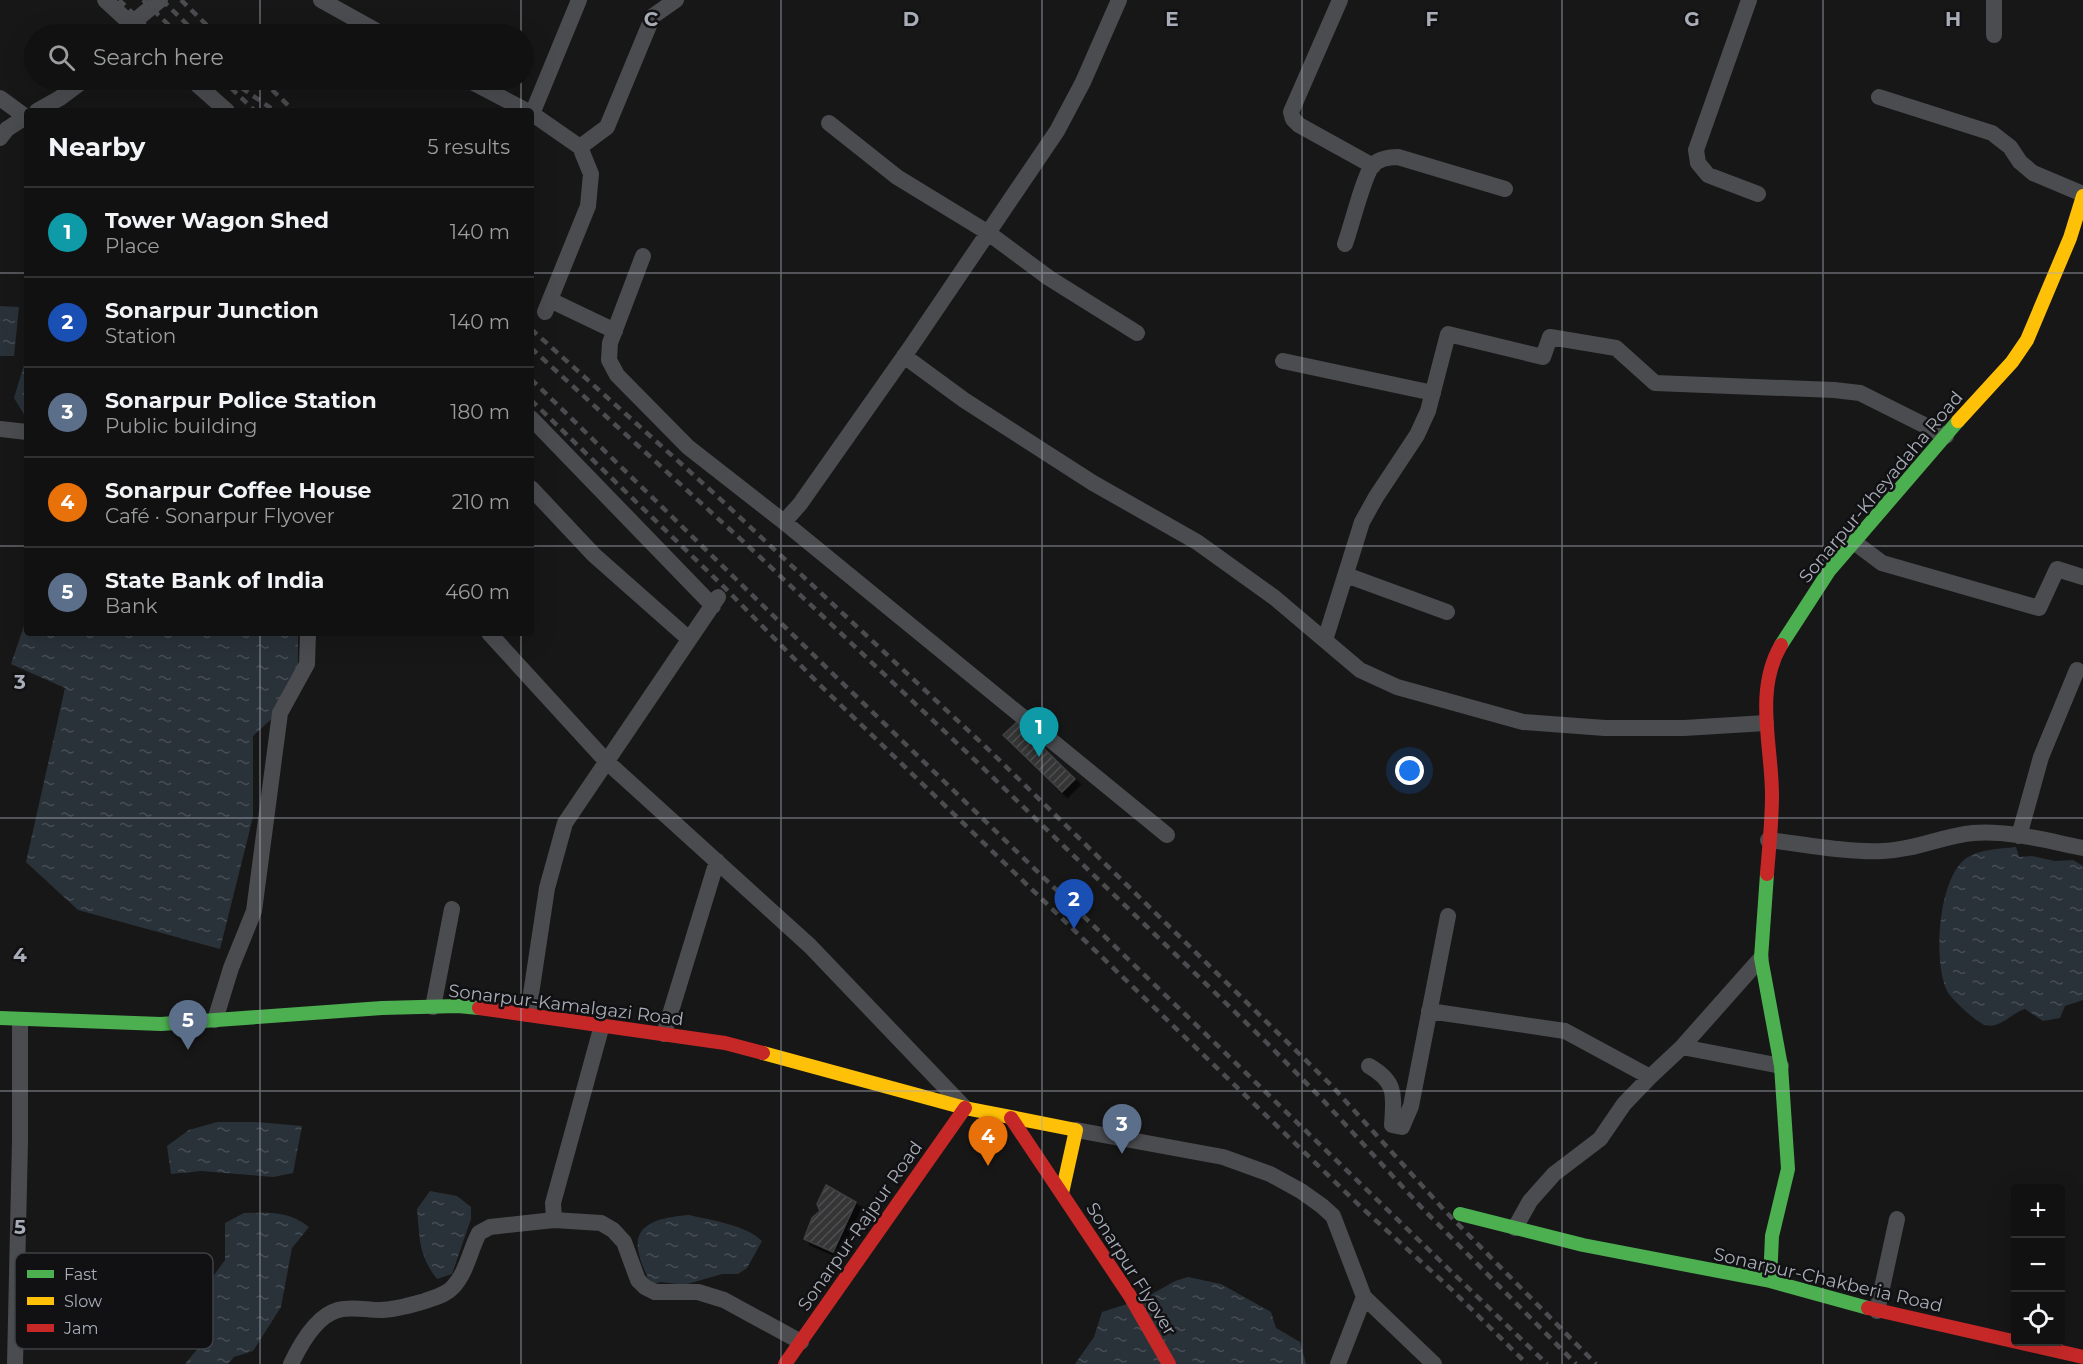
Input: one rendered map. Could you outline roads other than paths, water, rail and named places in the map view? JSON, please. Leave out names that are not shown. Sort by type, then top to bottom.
[{"type":"main road","name":"Sonarpur-Kheyadaha Road","points":[[1770,1281],[1772,1236],[1788,1169],[1781,1066],[1761,958],[1772,777],[1772,757],[1766,723],[1767,687],[1775,655],[1829,572],[2012,362],[2027,340],[2070,238],[2083,195]]},
{"type":"main road","name":"Sonarpur-Kamalgazi Road","points":[[0,1018],[161,1024],[382,1008],[458,1006],[725,1043],[965,1108],[1011,1118]]},
{"type":"main road","name":"Sonarpur-Rajpur Road","points":[[791,1362],[801,1342],[871,1239],[965,1108]]},
{"type":"main road","points":[[1011,1118],[1076,1130]]},
{"type":"main road","name":"Sonarpur Flyover","points":[[1011,1118],[1130,1296],[1169,1364]]},
{"type":"main road","name":"Sonarpur Flyover","points":[[1062,1194],[1076,1130]]},
{"type":"main road","name":"Sonarpur-Chakberia Road","points":[[1460,1214],[1583,1245],[1770,1281],[1876,1311],[2083,1357]]},
{"type":"street","points":[[105,0],[126,24]]},
{"type":"street","points":[[138,24],[160,0]]},
{"type":"street","points":[[321,0],[364,24]]},
{"type":"street","points":[[532,108],[579,0]]},
{"type":"street","points":[[580,147],[607,128],[653,16],[676,0]]},
{"type":"street","points":[[784,522],[800,504],[904,356],[1057,131],[1083,82],[1119,0]]},
{"type":"street","points":[[1340,0],[1291,112],[1293,119],[1299,125],[1372,166]]},
{"type":"street","points":[[1749,0],[1696,150],[1698,164],[1708,175],[1758,194]]},
{"type":"street","points":[[1994,0],[1994,35]]},
{"type":"street","points":[[42,108],[71,90]]},
{"type":"street","points":[[203,90],[224,108]]},
{"type":"street","points":[[487,90],[521,108]]},
{"type":"street","points":[[1879,97],[1992,133],[2010,147],[2020,162],[2033,173],[2083,195]]},
{"type":"street","points":[[0,98],[24,112]]},
{"type":"street","points":[[534,116],[580,147],[591,174],[588,206],[548,306],[615,331]]},
{"type":"street","points":[[0,138],[7,129],[24,119]]},
{"type":"street","points":[[829,123],[897,177],[987,232],[1049,278],[1137,333]]},
{"type":"street","points":[[1345,244],[1372,166],[1385,157],[1398,157],[1505,189]]},
{"type":"street","points":[[644,256],[610,343],[609,360],[617,375],[688,447],[784,522],[1167,835]]},
{"type":"street","points":[[1325,640],[1362,522],[1417,435],[1428,411],[1448,334],[1543,357],[1550,337],[1616,348],[1655,384],[1834,390],[1860,393],[1946,436]]},
{"type":"street","points":[[904,356],[964,400],[1093,483],[1197,542],[1275,598],[1360,670],[1397,687],[1523,722],[1605,728],[1684,728],[1766,723]]},
{"type":"street","points":[[1283,361],[1433,393]]},
{"type":"street","points":[[528,1014],[552,866],[565,823],[716,602],[534,421]]},
{"type":"street","points":[[0,429],[24,432]]},
{"type":"street","points":[[534,491],[594,555],[689,639]]},
{"type":"street","points":[[1854,542],[1882,563],[2039,608],[2057,569],[2083,577]]},
{"type":"street","points":[[1346,575],[1447,612]]},
{"type":"street","points":[[215,1020],[231,968],[254,911],[280,713],[307,664],[308,636]]},
{"type":"street","points":[[492,636],[606,761],[810,946],[965,1108]]},
{"type":"street","points":[[2019,836],[2041,757],[2077,670]]},
{"type":"street","points":[[1768,840],[1882,851],[1915,848],[1941,839],[1974,833],[2019,836],[2083,848]]},
{"type":"street","points":[[664,1034],[717,861]]},
{"type":"street","points":[[433,1007],[452,909]]},
{"type":"street","points":[[1370,1066],[1385,1075],[1394,1096],[1392,1125],[1402,1127],[1411,1106],[1448,916]]},
{"type":"street","points":[[1515,1228],[1530,1201],[1554,1174],[1600,1139],[1624,1104],[1682,1047],[1761,958]]},
{"type":"street","points":[[1429,1011],[1565,1031],[1650,1077]]},
{"type":"street","points":[[17,1253],[20,1020]]},
{"type":"street","points":[[554,1220],[553,1203],[602,1025]]},
{"type":"street","points":[[1682,1047],[1781,1066]]},
{"type":"street","points":[[1076,1130],[1222,1157],[1270,1174],[1301,1191],[1333,1216],[1364,1297],[1434,1364]]},
{"type":"street","points":[[1876,1311],[1897,1219]]},
{"type":"street","points":[[291,1364],[312,1329],[323,1318],[337,1310],[354,1308],[381,1310],[407,1306],[440,1296],[452,1289],[461,1277],[479,1233],[490,1227],[554,1220],[601,1223],[613,1230],[624,1242],[638,1280],[655,1292],[698,1292],[711,1295],[801,1342]]},
{"type":"street","points":[[1338,1364],[1364,1297]]},
{"type":"street","points":[[15,1349],[15,1364]]},
{"type":"water","points":[[0,306],[19,307],[14,356],[0,356]]},
{"type":"water","points":[[24,365],[24,414],[14,398]]},
{"type":"water","points":[[24,626],[24,636],[298,636],[298,673],[292,700],[253,736],[253,817],[220,949],[78,910],[26,862],[65,688],[11,664]]},
{"type":"water","points":[[2016,847],[2019,857],[2032,856],[2055,861],[2073,860],[2083,866],[2083,1000],[2065,1006],[2060,1018],[2043,1021],[2025,1009],[1991,1026],[1976,1020],[1947,991],[1940,961],[1940,923],[1948,886],[1955,871],[1964,860],[1982,852]]},
{"type":"water","points":[[217,1122],[256,1122],[302,1126],[293,1173],[273,1177],[201,1171],[171,1174],[167,1146],[189,1130]]},
{"type":"water","points":[[430,1191],[457,1196],[471,1207],[471,1219],[452,1274],[437,1279],[423,1254],[417,1209]]},
{"type":"water","points":[[244,1213],[270,1213],[286,1215],[309,1227],[292,1248],[281,1307],[253,1351],[234,1357],[228,1364],[185,1364],[197,1349],[213,1349],[213,1276],[225,1260],[225,1223]]},
{"type":"water","points":[[689,1215],[738,1227],[762,1241],[747,1268],[738,1274],[722,1274],[684,1285],[661,1282],[651,1285],[639,1254],[640,1234],[652,1223],[670,1217]]},
{"type":"water","points":[[1188,1277],[1221,1284],[1271,1312],[1276,1328],[1300,1342],[1306,1364],[1075,1364],[1094,1337],[1102,1312],[1143,1299],[1175,1281]]},
{"type":"railway","points":[[119,0],[144,24]]},
{"type":"railway","points":[[143,0],[168,24]]},
{"type":"railway","points":[[162,0],[187,24]]},
{"type":"railway","points":[[181,0],[206,24]]},
{"type":"railway","points":[[212,90],[231,108]]},
{"type":"railway","points":[[233,90],[252,108]]},
{"type":"railway","points":[[245,90],[271,108]]},
{"type":"railway","points":[[272,90],[291,108]]},
{"type":"railway","points":[[534,332],[717,496],[989,750],[1331,1085],[1446,1212],[1596,1364]]},
{"type":"railway","points":[[534,351],[758,555],[978,763],[1267,1043],[1423,1209],[1576,1364]]},
{"type":"railway","points":[[534,382],[1547,1364]]},
{"type":"railway","points":[[534,403],[725,588],[820,685],[1527,1364]]},
{"type":"place","name":"Tower Wagon Shed","points":[[1039,757]]},
{"type":"place","name":"Sonarpur Junction","points":[[1074,929]]},
{"type":"place","name":"State Bank of India","points":[[188,1050]]},
{"type":"place","name":"Sonarpur Police Station","points":[[1122,1154]]},
{"type":"place","name":"Sonarpur Coffee House","points":[[988,1166]]}]
